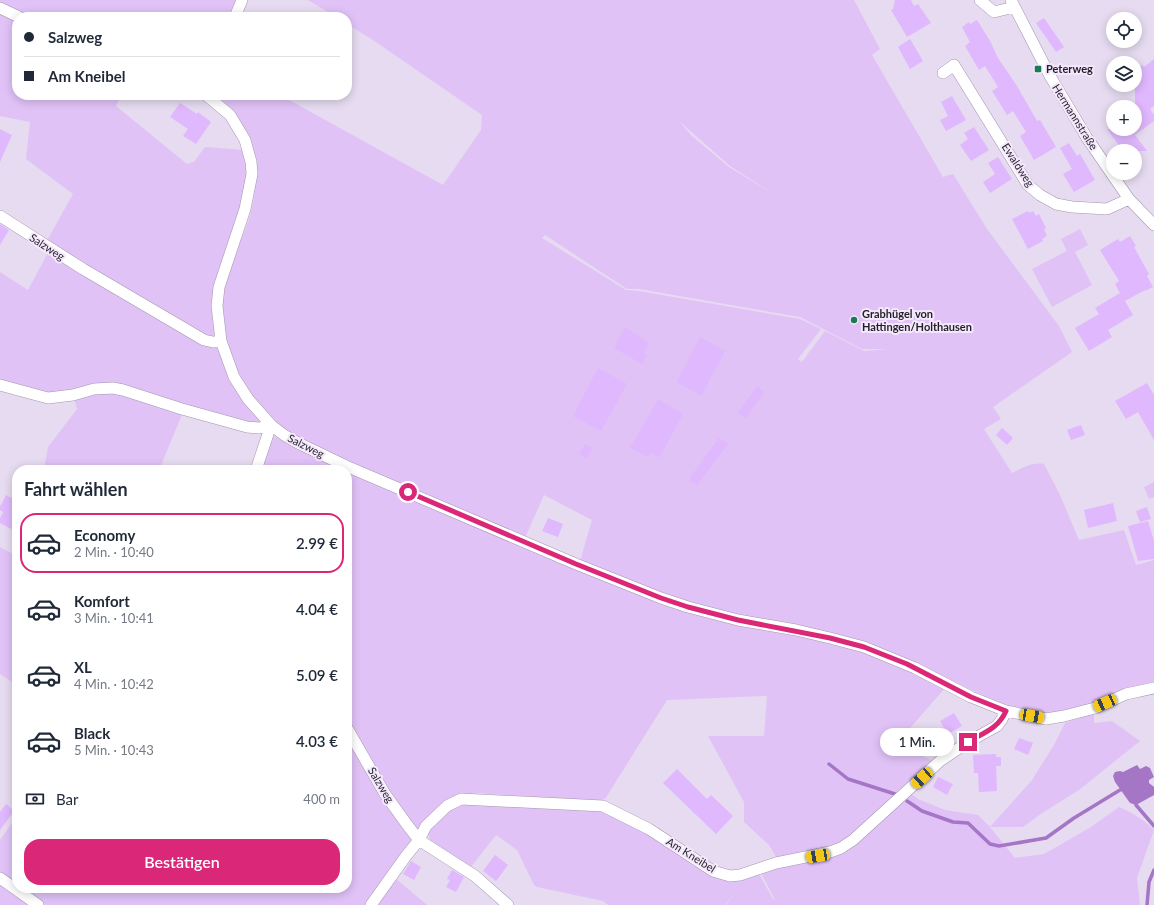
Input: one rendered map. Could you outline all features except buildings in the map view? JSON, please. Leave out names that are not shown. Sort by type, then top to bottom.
[{"type":"street","points":[[237,12],[242,0]]},
{"type":"street","points":[[980,0],[994,12],[1012,4]]},
{"type":"street","name":"Hermannstraße","points":[[1012,4],[1050,76],[1087,138],[1129,199],[1154,225]]},
{"type":"street","points":[[0,8],[12,14]]},
{"type":"street","name":"Ewaldweg","points":[[943,73],[954,65],[1028,184],[1040,195],[1056,204],[1092,209],[1107,209],[1129,199]]},
{"type":"street","name":"Salzweg","points":[[212,100],[230,115],[245,140],[251,162],[252,174],[244,209],[219,287],[217,306],[221,341],[234,377],[248,400],[271,425],[298,443],[344,465]]},
{"type":"street","name":"Salzweg","points":[[0,216],[83,270],[204,340],[213,342],[221,341]]},
{"type":"street","points":[[0,385],[48,398],[73,396],[94,389],[113,388],[247,427],[259,428],[271,425]]},
{"type":"street","points":[[258,465],[271,425]]},
{"type":"street","name":"Salzweg","points":[[352,469],[576,564],[661,598],[688,607],[738,620],[810,633],[864,647],[910,666],[971,697],[1006,711],[1046,719],[1095,708],[1126,694],[1154,688]]},
{"type":"street","name":"Am Kneibel","points":[[371,905],[419,840],[426,826],[447,806],[461,799],[603,806],[649,829],[713,871],[730,876],[740,875],[776,863],[830,852],[847,845],[940,761],[962,745],[997,726],[1006,711]]},
{"type":"street","name":"Salzweg","points":[[352,737],[385,794],[419,840]]},
{"type":"street","points":[[419,840],[476,876],[508,905]]},
{"type":"street","points":[[0,878],[12,887]]},
{"type":"street","points":[[21,893],[38,905]]},
{"type":"shaded area","points":[[0,0],[238,0],[234,12],[19,12],[0,2]]},
{"type":"shaded area","points":[[308,0],[854,0],[880,49],[872,55],[943,177],[953,174],[987,229],[1059,326],[1072,352],[993,407],[1001,419],[984,429],[1012,473],[1023,467],[1044,464],[1060,495],[1079,540],[1124,530],[1136,565],[1154,560],[1154,683],[1125,689],[1095,703],[1067,711],[1044,713],[1007,705],[899,657],[687,603],[580,561],[592,520],[544,495],[525,538],[395,485],[269,424],[238,376],[226,338],[216,336],[205,339],[45,244],[73,194],[26,159],[30,122],[0,116],[0,11],[12,17],[12,100],[119,100],[116,106],[187,164],[194,162],[205,147],[244,150],[248,174],[246,188],[229,245],[235,255],[252,210],[255,187],[254,157],[250,142],[244,129],[236,116],[220,100],[289,100],[443,185],[481,130],[482,115],[352,27],[352,12],[328,12]],"holes":[[[679,121],[730,166],[772,193],[729,167],[692,136]],[[545,235],[627,289],[639,289],[800,317],[862,349],[889,349],[864,351],[825,331],[802,362],[798,359],[821,329],[800,319],[626,290],[542,238]]]},
{"type":"shaded area","points":[[1080,229],[1088,245],[1075,252],[1092,285],[1052,307],[1032,269],[1067,251],[1061,239]]},
{"type":"shaded area","points":[[50,249],[222,351],[246,401],[262,424],[252,423],[123,388],[48,395],[0,382],[0,272],[28,290]]},
{"type":"shaded area","points":[[103,390],[183,412],[161,465],[45,465],[48,447],[77,409],[74,397]]},
{"type":"shaded area","points":[[273,436],[335,465],[261,465],[269,438]]},
{"type":"shaded area","points":[[352,473],[660,603],[721,621],[807,638],[859,651],[888,662],[945,688],[897,743],[935,762],[840,847],[778,860],[769,845],[744,822],[744,802],[708,736],[764,736],[767,696],[667,700],[605,799],[598,801],[476,793],[460,795],[448,800],[368,905],[0,905],[0,840],[12,823],[12,893],[352,893]]},
{"type":"shaded area","points":[[1154,482],[1154,497],[1149,499],[1144,487]]},
{"type":"shaded area","points":[[0,547],[12,553],[12,682],[0,674]]},
{"type":"shaded area","points":[[1094,713],[1094,723],[1112,721],[1140,741],[1079,790],[1042,813],[1023,827],[990,827],[1032,780],[1054,745],[1065,723]]},
{"type":"shaded area","points":[[1137,765],[1140,769],[1146,766],[1150,768],[1154,777],[1149,780],[1149,783],[1154,787],[1154,795],[1136,805],[1130,803],[1115,782],[1113,776],[1115,772],[1123,772]]},
{"type":"shaded area","points":[[909,792],[918,799],[945,810],[978,815],[990,827],[1015,858],[1044,854],[1091,827],[1119,807],[1129,812],[1142,819],[1154,830],[1137,878],[1140,905],[726,905],[736,892],[725,905],[608,905],[603,901],[537,887],[534,885],[517,850],[496,835],[471,867],[430,840],[428,832],[448,810],[465,802],[604,811],[646,832],[683,857],[693,866],[714,873],[758,872],[775,900],[760,871],[840,851]]},
{"type":"shaded area","points":[[395,878],[427,905],[375,905]]},
{"type":"waterway","points":[[829,764],[848,779],[895,794]]},
{"type":"waterway","points":[[907,801],[922,811],[953,822],[968,823],[990,844],[999,846],[1046,838],[1074,818],[1120,790]]},
{"type":"waterway","points":[[1136,805],[1154,826]]},
{"type":"waterway","points":[[1147,905],[1149,882],[1154,870]]},
{"type":"place","name":"Peterweg","points":[[1038,69]]},
{"type":"place","name":"Grabhügel von Hattingen/Holthausen","points":[[854,320]]},
{"type":"route","points":[[408,492],[576,564],[661,598],[688,607],[738,620],[796,630],[864,647],[907,664],[971,697],[1006,711],[997,726],[968,742]]}]
